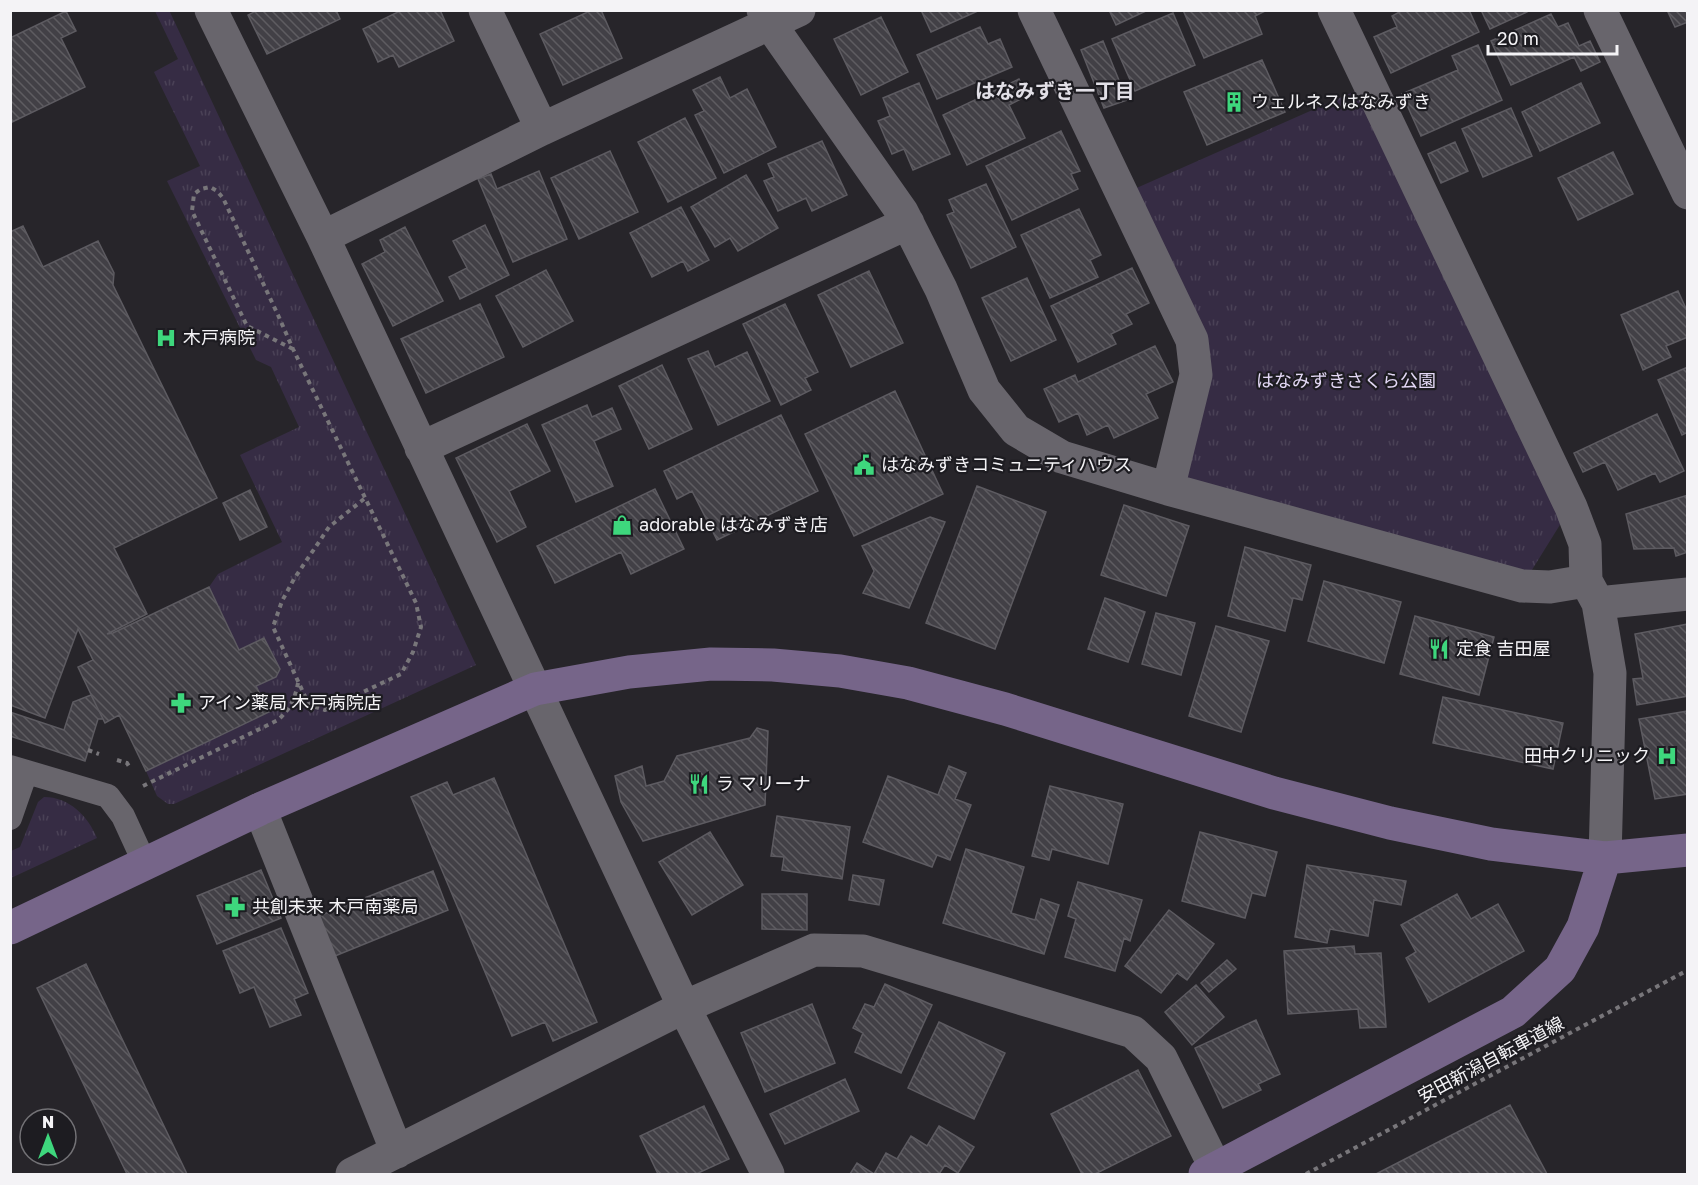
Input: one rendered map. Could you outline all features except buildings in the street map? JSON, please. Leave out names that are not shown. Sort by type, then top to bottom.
[{"type":"street","points":[[211,10],[323,237],[684,1007],[768,1174]]},
{"type":"street","points":[[485,10],[542,129]]},
{"type":"street","points":[[1034,10],[1192,340],[1196,375],[1168,489]]},
{"type":"street","points":[[1600,10],[1688,193]]},
{"type":"street","points":[[351,1174],[684,1007],[814,950],[863,951],[1133,1032],[1161,1058],[1210,1172],[1513,1012],[1560,969],[1583,927],[1605,858],[1610,673],[1592,592],[1585,544],[1571,507],[1339,12]]},
{"type":"street","points":[[323,237],[777,15],[908,223],[941,289],[984,390],[1016,430],[1062,457],[1168,489],[1522,586],[1592,592],[1688,594]]},
{"type":"street","points":[[421,448],[908,223]]},
{"type":"street","points":[[10,928],[260,809],[535,689],[629,672],[711,664],[773,665],[840,671],[908,683],[1005,709],[1274,793],[1390,823],[1491,844],[1605,858],[1688,850]]},
{"type":"street","points":[[260,809],[397,1152]]},
{"type":"lane","points":[[10,818],[18,770],[108,796],[123,816],[146,864]]},
{"type":"path","points":[[293,350],[247,326],[192,211],[194,194],[201,189],[210,187],[223,198],[364,499],[416,603],[421,627],[413,652],[401,674],[324,710],[309,705],[273,627],[282,601],[294,579],[329,527],[364,499]]},
{"type":"path","points":[[142,786],[278,720],[294,699],[298,682]]},
{"type":"path","name":"安田新潟自転車道線","points":[[1306,1174],[1688,970]]},
{"type":"green space","points":[[169,10],[476,665],[174,804],[168,804],[157,796],[146,771],[269,712],[209,587],[218,574],[282,542],[240,455],[299,427],[271,367],[256,360],[167,181],[200,166],[154,72],[178,59],[155,11]]},
{"type":"green space","name":"はなみずきさくら公園","points":[[1369,85],[1571,507],[1522,586],[1168,489],[1196,375],[1123,194]]},
{"type":"green space","points":[[44,797],[62,800],[77,809],[97,838],[11,878],[11,851],[20,847],[38,802]]},
{"type":"place","name":"ウェルネスはなみずき","points":[[1234,102]]},
{"type":"place","name":"木戸病院","points":[[166,338]]},
{"type":"place","name":"はなみずきコミュニティハウス","points":[[864,465]]},
{"type":"place","name":"adorable はなみずき店","points":[[622,525]]},
{"type":"place","name":"定食 吉田屋","points":[[1439,649]]},
{"type":"place","name":"アイン薬局 木戸病院店","points":[[181,703]]},
{"type":"place","name":"田中クリニック","points":[[1667,756]]},
{"type":"place","name":"ラ マリーナ","points":[[699,784]]},
{"type":"place","name":"共創未来 木戸南薬局","points":[[235,907]]},
{"type":"district","name":"はなみずき一丁目","points":[[1055,91]]}]
